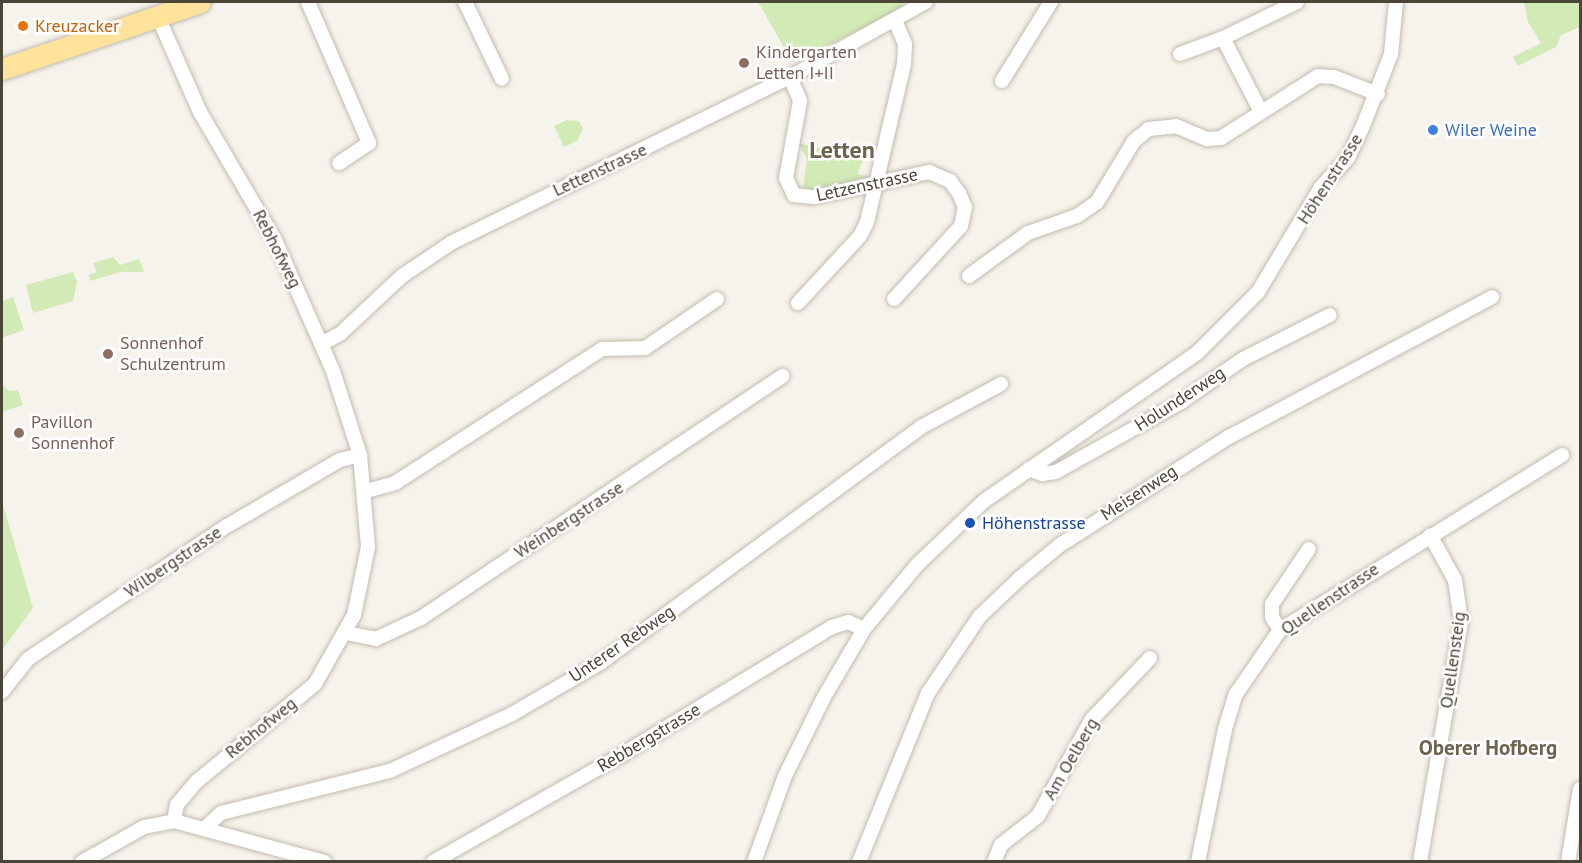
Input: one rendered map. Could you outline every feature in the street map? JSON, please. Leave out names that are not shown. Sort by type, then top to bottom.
[{"type":"main road","points":[[2,69],[159,19],[200,2]]},
{"type":"street","points":[[308,2],[369,143],[339,163]]},
{"type":"street","points":[[465,2],[502,79]]},
{"type":"street","name":"Lettenstrasse","points":[[321,344],[340,334],[402,276],[451,243],[790,76],[927,2]]},
{"type":"street","points":[[1002,81],[1051,2]]},
{"type":"street","points":[[1180,54],[1223,39],[1297,2]]},
{"type":"street","name":"Höhenstrasse","points":[[754,861],[785,776],[824,697],[864,629],[952,530],[1029,469],[1197,353],[1226,328],[1258,292],[1321,187],[1348,158],[1378,94],[1391,54],[1396,2]]},
{"type":"street","name":"Rebhofweg","points":[[159,19],[200,112],[275,240],[321,344],[353,425],[366,491],[367,566],[346,633],[315,684],[196,782],[177,805],[174,821]]},
{"type":"street","points":[[798,303],[860,236],[876,182],[904,64],[905,44],[895,20]]},
{"type":"street","points":[[1223,39],[1261,112]]},
{"type":"street","name":"Letzenstrasse","points":[[790,76],[800,101],[786,178],[788,189],[799,198],[814,197],[876,182],[939,174],[950,181],[965,207],[961,226],[894,299]]},
{"type":"street","points":[[969,276],[1028,233],[1077,216],[1097,202],[1141,134],[1167,125],[1214,140],[1318,76],[1334,77],[1378,94]]},
{"type":"street","name":"Meisenweg","points":[[859,861],[928,693],[980,616],[1020,579],[1060,545],[1229,437],[1492,297]]},
{"type":"street","points":[[366,491],[395,483],[602,349],[645,348],[717,299]]},
{"type":"street","name":"Holunderweg","points":[[1029,469],[1042,474],[1056,472],[1181,402],[1243,359],[1330,315]]},
{"type":"street","name":"Weinbergstrasse","points":[[346,633],[376,639],[421,618],[782,376]]},
{"type":"street","name":"Unterer Rebweg","points":[[205,828],[221,813],[390,771],[512,714],[600,663],[921,427],[1001,384]]},
{"type":"street","name":"Wilbergstrasse","points":[[2,692],[28,659],[227,526],[340,460],[360,454]]},
{"type":"street","name":"Quellenstrasse","points":[[1198,861],[1225,729],[1236,694],[1280,630],[1430,535],[1562,456]]},
{"type":"street","name":"Quellensteig","points":[[1420,861],[1461,621],[1455,580],[1430,535]]},
{"type":"street","points":[[1280,630],[1272,617],[1272,604],[1309,549]]},
{"type":"street","name":"Rebbergstrasse","points":[[433,861],[623,754],[831,627],[848,622],[864,629]]},
{"type":"street","name":"Am Oelberg","points":[[994,861],[1001,846],[1038,816],[1092,719],[1150,658]]},
{"type":"street","points":[[1568,861],[1581,789]]},
{"type":"street","points":[[82,861],[144,827],[174,821],[325,861]]},
{"type":"green space","points":[[758,2],[902,2],[904,9],[792,62]]},
{"type":"green space","points":[[1524,2],[1580,2],[1580,27],[1561,35],[1556,47],[1518,66],[1513,57],[1541,43],[1528,22]]},
{"type":"green space","points":[[567,120],[579,121],[583,129],[577,141],[564,147],[554,126]]},
{"type":"green space","points":[[798,143],[864,158],[857,174],[868,176],[824,191],[799,190],[803,187],[807,159]]},
{"type":"green space","points":[[113,257],[120,265],[139,259],[144,272],[120,272],[90,281],[89,275],[97,272],[93,263]]},
{"type":"green space","points":[[73,272],[77,282],[73,301],[33,313],[26,285]]},
{"type":"green space","points":[[13,297],[24,330],[2,338],[2,301]]},
{"type":"green space","points":[[2,384],[9,391],[18,390],[23,405],[2,412]]},
{"type":"green space","points":[[4,508],[33,608],[2,650],[2,509]]},
{"type":"place","name":"Kreuzacker","points":[[23,26]]},
{"type":"place","name":"Kindergarten Letten I+II","points":[[744,63]]},
{"type":"place","name":"Wiler Weine","points":[[1433,130]]},
{"type":"place","name":"Sonnenhof Schulzentrum","points":[[108,354]]},
{"type":"place","name":"Pavillon Sonnenhof","points":[[19,433]]},
{"type":"place","name":"Höhenstrasse","points":[[970,523]]},
{"type":"district","name":"Letten","points":[[842,150]]},
{"type":"district","name":"Oberer Hofberg","points":[[1488,748]]}]
